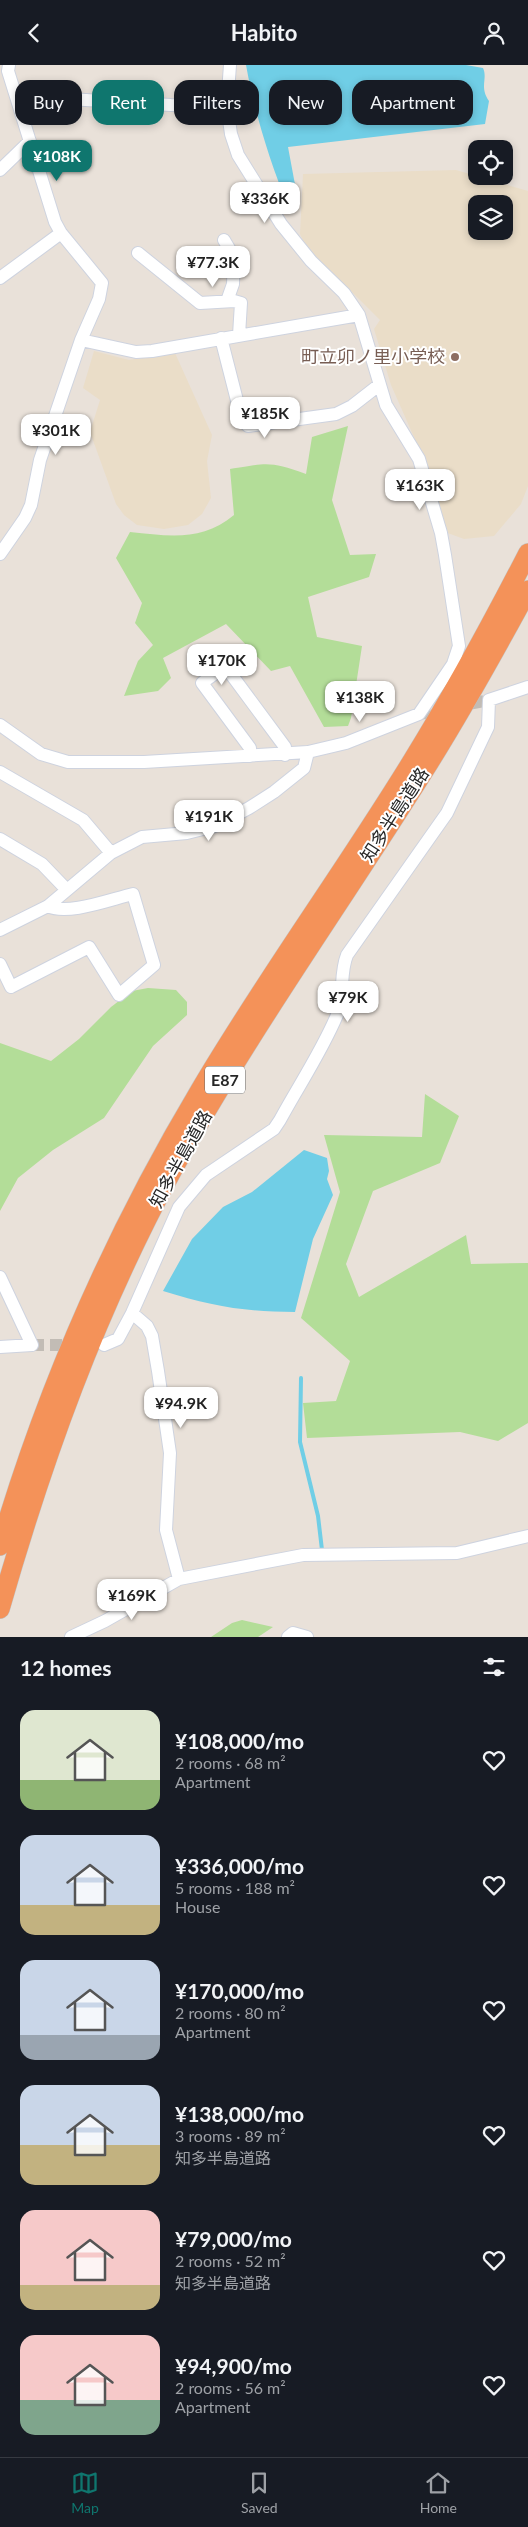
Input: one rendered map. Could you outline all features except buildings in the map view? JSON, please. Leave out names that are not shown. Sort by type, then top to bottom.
[{"type":"highway","name":"知多半島道路","points":[[0,1546],[42,1415],[72,1338],[117,1241],[156,1167],[241,1023],[412,761],[470,662],[528,553]]},
{"type":"highway","name":"知多半島道路","points":[[0,1609],[30,1504],[82,1362],[133,1247],[167,1182],[254,1031],[430,762],[486,669],[528,590]]},
{"type":"street","points":[[10,65],[8,71],[15,90]]},
{"type":"street","points":[[229,80],[230,65]]},
{"type":"street","points":[[82,100],[174,105]]},
{"type":"street","points":[[0,554],[25,518],[31,505],[40,460],[81,341],[100,299],[102,283],[61,233],[55,222],[25,125]]},
{"type":"street","points":[[0,725],[41,754],[59,761],[144,762],[308,753],[346,743],[420,714],[445,679],[459,646],[441,533],[422,468],[419,459],[386,405],[360,315],[344,293],[311,261],[282,224],[238,155],[231,125]]},
{"type":"street","points":[[0,170],[30,141]]},
{"type":"street","points":[[0,278],[61,233]]},
{"type":"street","points":[[224,240],[234,257],[233,284],[227,301]]},
{"type":"street","points":[[138,253],[200,303],[227,301],[241,303],[240,335]]},
{"type":"street","points":[[81,341],[136,352],[360,315]]},
{"type":"street","points":[[221,338],[242,420],[248,426],[336,414],[352,406],[379,385]]},
{"type":"street","points":[[250,756],[250,748],[202,683],[225,666],[286,747],[285,755]]},
{"type":"street","points":[[104,1345],[118,1339],[132,1313],[180,1207],[206,1175],[274,1129],[280,1120],[337,1015],[341,997],[342,967],[347,955],[447,813],[488,727],[489,700],[528,687]]},
{"type":"street","points":[[0,930],[48,905],[111,853],[142,837],[187,833],[215,826],[249,808],[295,776],[306,765],[308,753]]},
{"type":"street","points":[[0,772],[83,820],[111,853]]},
{"type":"street","points":[[0,839],[42,864],[66,889]]},
{"type":"street","points":[[0,964],[11,987],[89,947],[119,995],[154,965],[133,894],[72,908],[55,909],[48,905]]},
{"type":"street","points":[[0,1277],[32,1345],[0,1347]]},
{"type":"street","points":[[132,1313],[147,1326],[152,1336],[170,1453],[166,1530],[179,1579]]},
{"type":"street","points":[[71,1637],[179,1579],[303,1555],[458,1553],[528,1536]]},
{"type":"street","points":[[288,1637],[293,1633],[307,1637]]},
{"type":"shaded area","name":"町立卯ノ里小学校","points":[[456,170],[468,174],[468,185],[507,185],[528,191],[528,486],[521,504],[494,536],[464,539],[445,532],[425,462],[391,385],[374,329],[380,320],[328,268],[310,255],[300,234],[303,174]]},
{"type":"shaded area","points":[[94,351],[129,360],[175,353],[212,435],[207,461],[211,498],[202,514],[188,525],[164,529],[137,525],[124,515],[116,504],[90,432],[100,400],[83,388]]},
{"type":"green space","points":[[348,426],[332,500],[350,555],[376,554],[369,577],[308,597],[317,637],[362,646],[351,718],[348,726],[324,727],[290,666],[271,671],[226,624],[163,658],[171,678],[158,691],[124,696],[138,661],[153,645],[135,623],[142,603],[116,558],[130,532],[185,535],[210,530],[234,515],[230,469],[268,464],[306,474],[312,437]]},
{"type":"green space","points":[[148,988],[176,990],[187,1002],[187,1015],[153,1046],[104,1118],[53,1150],[18,1178],[0,1211],[0,1043],[51,1061],[79,1039],[111,1007],[132,991]]},
{"type":"green space","points":[[425,1094],[459,1116],[440,1163],[373,1191],[346,1264],[359,1297],[466,1235],[471,1264],[528,1263],[528,1423],[498,1441],[460,1432],[307,1438],[303,1403],[336,1401],[350,1361],[301,1318],[340,1192],[324,1135],[422,1137]]},
{"type":"green space","points":[[242,1620],[273,1627],[258,1637],[211,1637],[232,1623]]},
{"type":"water","points":[[246,65],[466,65],[483,68],[485,76],[484,87],[489,101],[485,124],[288,147],[299,206],[289,209],[259,120],[259,80],[249,80]]},
{"type":"water","points":[[304,1150],[327,1158],[329,1171],[327,1179],[333,1195],[313,1239],[295,1312],[260,1311],[228,1307],[197,1301],[163,1291],[192,1239],[223,1207],[252,1192]]},
{"type":"waterway","points":[[301,1378],[300,1442],[318,1516],[322,1550]]},
{"type":"tunnel","points":[[419,714],[489,700]]},
{"type":"tunnel","points":[[32,1345],[77,1345]]},
{"type":"place","name":"町立卯ノ里小学校","points":[[455,357]]}]
